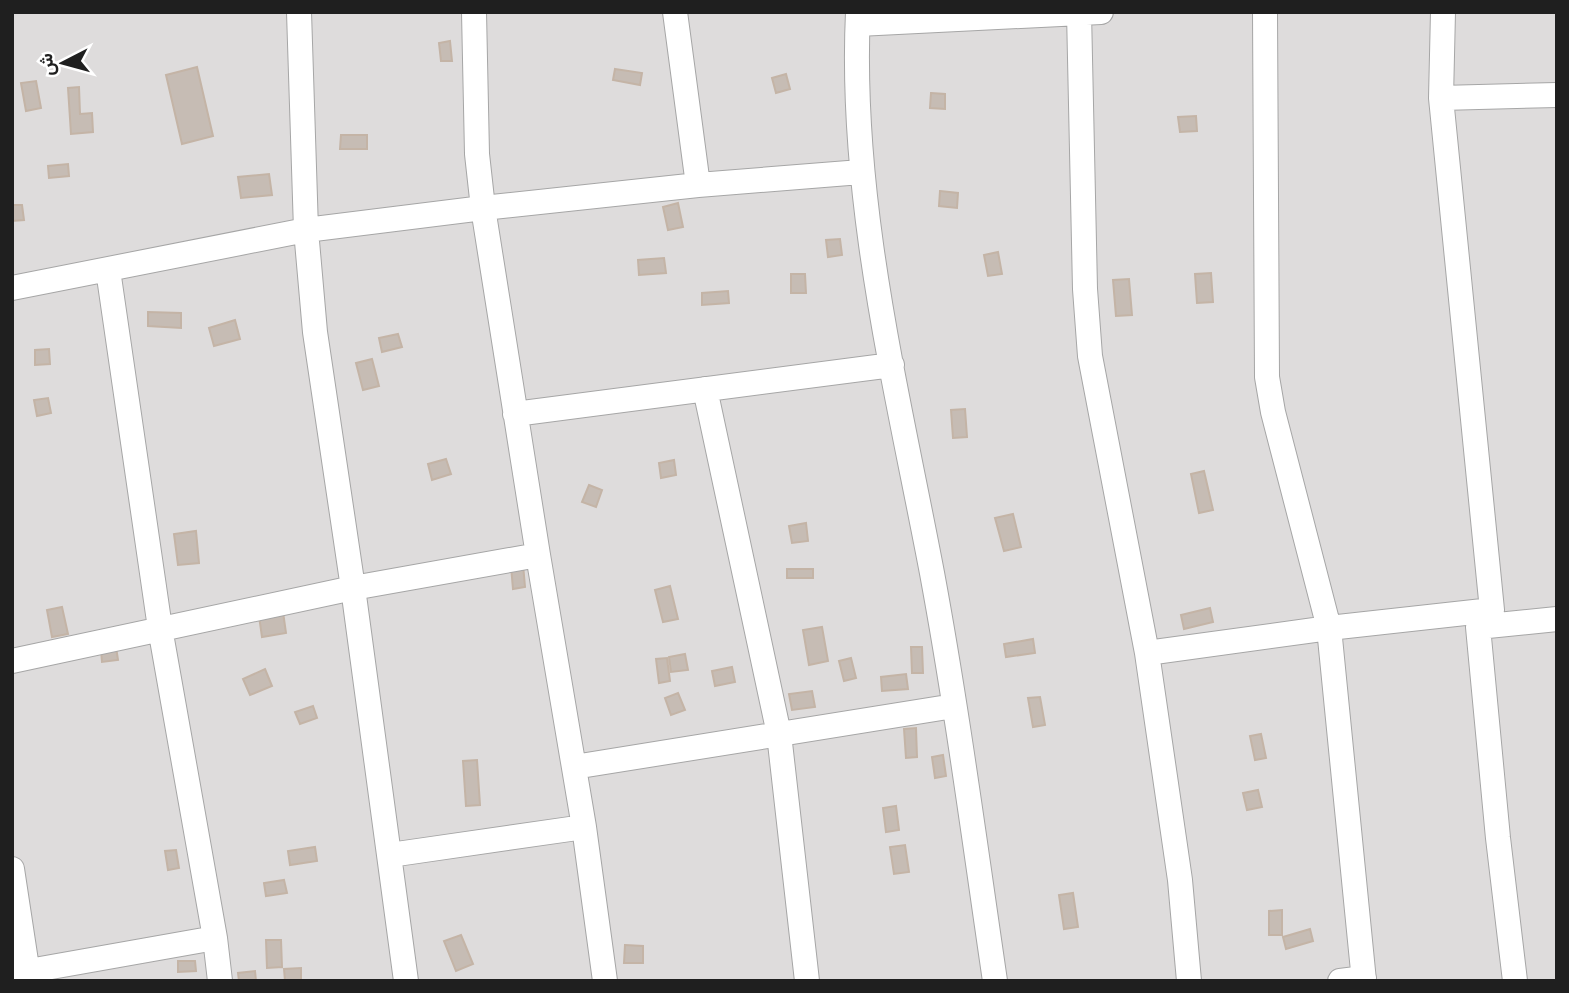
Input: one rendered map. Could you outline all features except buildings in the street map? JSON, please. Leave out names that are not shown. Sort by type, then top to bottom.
[{"type":"street","points":[[299,12],[306,230],[315,332],[406,981]]},
{"type":"street","points":[[474,12],[477,154],[482,208],[584,827],[605,981]]},
{"type":"street","points":[[674,12],[698,186]]},
{"type":"street","points":[[1265,12],[1267,377],[1273,412],[1329,628],[1364,979],[1340,981]]},
{"type":"street","points":[[1443,12],[1441,98],[1485,619],[1497,838],[1515,981]]},
{"type":"street","points":[[995,981],[954,706],[892,365],[861,172],[856,99],[858,18],[1086,13],[1085,289],[1090,356],[1147,653],[1181,880],[1189,981]]},
{"type":"street","points":[[1441,98],[1557,95]]},
{"type":"street","points":[[12,288],[306,230],[482,208],[861,172]]},
{"type":"street","points":[[108,270],[160,628],[215,938],[220,981]]},
{"type":"street","points":[[515,414],[892,365]]},
{"type":"street","points":[[705,389],[779,734],[807,981]]},
{"type":"street","points":[[12,661],[353,588],[538,555]]},
{"type":"street","points":[[1147,653],[1329,628],[1485,619],[1557,619]]},
{"type":"street","points":[[574,767],[954,706]]},
{"type":"street","points":[[390,855],[584,827]]},
{"type":"street","points":[[12,869],[23,975],[215,938]]},
{"type":"shaded area","points":[[12,12],[1557,12],[1557,981],[12,981]]}]
